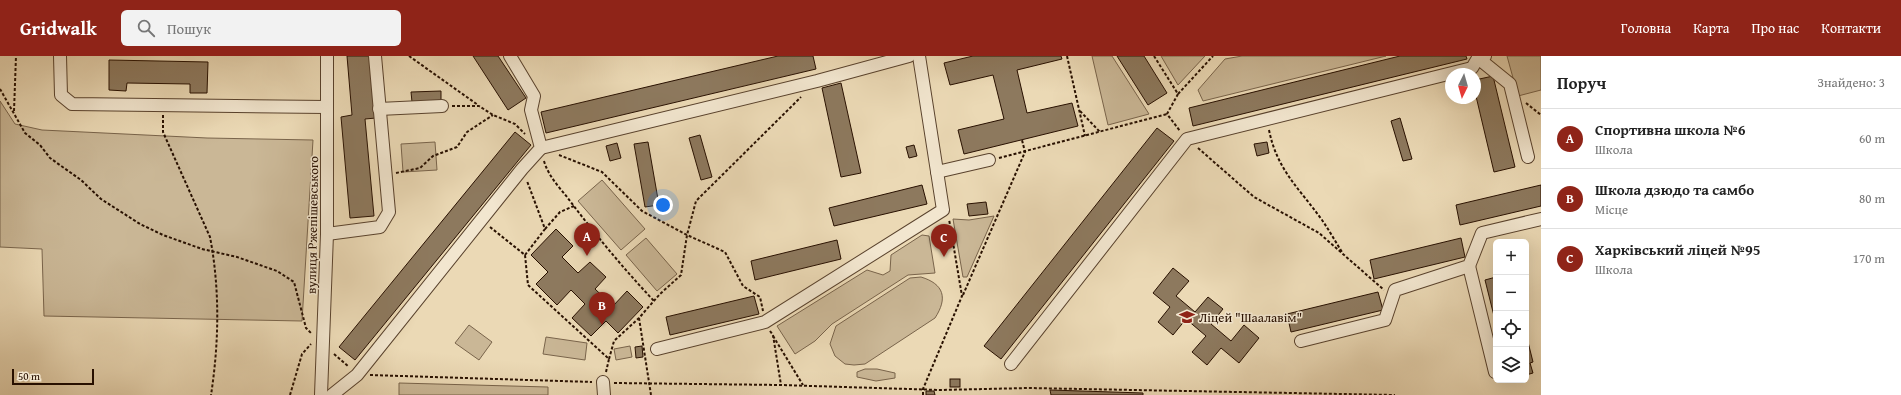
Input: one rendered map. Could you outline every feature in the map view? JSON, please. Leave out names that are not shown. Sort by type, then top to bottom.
[{"type":"street","points":[[60,56],[61,95],[72,104],[326,108]]},
{"type":"street","name":"вулиця Ржепішевського","points":[[321,395],[320,342],[327,234],[327,56]]},
{"type":"street","points":[[327,234],[380,227],[389,212],[390,174],[386,122],[380,109],[375,56]]},
{"type":"street","points":[[510,56],[534,96],[531,110],[541,148]]},
{"type":"street","points":[[332,395],[357,375],[522,169],[541,148],[816,82],[909,56]]},
{"type":"street","points":[[657,349],[765,322],[943,210],[919,56]]},
{"type":"street","points":[[1011,364],[1187,139],[1472,68],[1482,57],[1510,84],[1528,157]]},
{"type":"street","points":[[380,109],[442,106]]},
{"type":"street","points":[[937,172],[989,160]]},
{"type":"street","points":[[1493,368],[1469,266],[1482,233],[1541,219]]},
{"type":"street","points":[[1301,341],[1385,320],[1395,290],[1469,266]]},
{"type":"street","points":[[603,382],[604,395]]},
{"type":"path","points":[[14,112],[16,56]]},
{"type":"path","points":[[408,56],[479,106],[514,124],[541,148],[602,172],[642,211],[687,235],[726,252],[743,286]]},
{"type":"path","points":[[1067,56],[1085,136]]},
{"type":"path","points":[[1154,56],[1178,94]]},
{"type":"path","points":[[989,160],[1025,152],[1167,114],[1178,94],[1213,56]]},
{"type":"path","points":[[603,382],[614,341],[681,275],[687,235],[696,201],[816,82]]},
{"type":"path","points":[[0,89],[25,133],[40,145],[50,158],[81,180],[101,199],[140,224],[163,235],[202,249],[213,250],[277,271],[294,282],[306,328],[357,375],[923,389],[1029,388],[1395,395]]},
{"type":"path","points":[[163,106],[163,132],[210,237],[213,250],[218,309],[214,373],[211,395]]},
{"type":"path","points":[[442,106],[479,106]]},
{"type":"path","points":[[1079,110],[1100,132]]},
{"type":"path","points":[[1167,114],[1187,139],[1219,165],[1254,197],[1320,233],[1344,254],[1374,284],[1393,296]]},
{"type":"path","points":[[390,174],[420,168],[433,156],[457,147],[467,132],[494,115]]},
{"type":"path","points":[[1266,119],[1273,149],[1283,167],[1344,254]]},
{"type":"path","points":[[923,395],[923,389],[962,296],[1025,152],[1022,140]]},
{"type":"path","points":[[541,148],[546,170],[627,273],[654,301]]},
{"type":"path","points":[[522,169],[545,230]]},
{"type":"path","points":[[574,206],[560,212],[525,255],[528,285],[609,359]]},
{"type":"path","points":[[943,210],[944,216],[949,218],[962,296]]},
{"type":"path","points":[[481,220],[525,255]]},
{"type":"path","points":[[639,318],[652,395]]},
{"type":"path","points":[[773,335],[803,385]]},
{"type":"path","points":[[290,395],[302,354],[320,342]]},
{"type":"shaded area","points":[[1092,56],[1112,56],[1149,114],[1108,125]]},
{"type":"shaded area","points":[[1161,56],[1205,56],[1178,85]]},
{"type":"shaded area","points":[[1242,56],[1386,56],[1203,101],[1198,90],[1225,59]]},
{"type":"shaded area","points":[[1507,56],[1541,56],[1541,90],[1518,96]]},
{"type":"shaded area","points":[[0,101],[15,124],[42,130],[207,138],[313,140],[302,321],[44,316],[42,249],[0,247]]},
{"type":"shaded area","points":[[435,142],[437,170],[403,172],[401,144]]},
{"type":"shaded area","points":[[602,180],[645,229],[621,250],[578,201]]},
{"type":"shaded area","points":[[994,216],[967,277],[963,277],[953,219],[969,220]]},
{"type":"shaded area","points":[[922,235],[929,236],[935,273],[908,275],[832,324],[815,341],[795,354],[777,326],[867,270],[883,275],[890,271],[891,255]]},
{"type":"shaded area","points":[[646,238],[677,274],[657,291],[626,255]]},
{"type":"shaded area","points":[[921,277],[935,284],[942,293],[942,304],[935,318],[865,364],[845,364],[835,356],[830,344],[836,326],[910,278]]},
{"type":"shaded area","points":[[469,325],[492,342],[479,360],[455,343]]},
{"type":"shaded area","points":[[546,337],[587,343],[585,360],[543,354]]},
{"type":"shaded area","points":[[630,346],[632,357],[616,360],[614,349]]},
{"type":"shaded area","points":[[865,369],[877,369],[895,373],[895,378],[876,381],[857,377],[857,372]]},
{"type":"shaded area","points":[[399,383],[548,387],[548,395],[399,395]]},
{"type":"building","points":[[347,56],[370,56],[376,118],[365,119],[374,216],[350,218],[341,117],[352,115]]},
{"type":"building","points":[[473,56],[498,56],[526,98],[508,110]]},
{"type":"building","points":[[778,56],[813,56],[816,69],[546,133],[541,112]]},
{"type":"building","points":[[973,56],[1061,56],[1062,59],[1017,70],[1027,113],[1072,103],[1078,126],[964,154],[958,130],[1004,119],[993,75],[950,85],[944,63]]},
{"type":"building","points":[[1117,56],[1144,56],[1167,93],[1148,105]]},
{"type":"building","points":[[1400,56],[1466,56],[1467,59],[1193,126],[1189,108]]},
{"type":"building","points":[[109,60],[208,62],[207,93],[190,93],[190,84],[127,83],[126,91],[109,90]]},
{"type":"building","points":[[1493,76],[1515,167],[1494,172],[1478,104],[1481,104],[1481,79]]},
{"type":"building","points":[[841,83],[861,173],[841,177],[822,88]]},
{"type":"building","points":[[441,91],[441,101],[412,102],[411,92]]},
{"type":"building","points":[[1400,118],[1412,159],[1403,161],[1391,121]]},
{"type":"building","points":[[1157,128],[1174,141],[1001,359],[984,346]]},
{"type":"building","points":[[515,132],[531,145],[355,360],[339,347]]},
{"type":"building","points":[[700,135],[712,177],[701,180],[689,138]]},
{"type":"building","points":[[648,142],[659,205],[645,207],[634,144]]},
{"type":"building","points":[[1267,142],[1269,153],[1257,156],[1254,144]]},
{"type":"building","points":[[617,143],[621,158],[610,161],[606,146]]},
{"type":"building","points":[[914,145],[917,156],[909,158],[906,147]]},
{"type":"building","points":[[922,185],[927,204],[834,226],[829,208]]},
{"type":"building","points":[[1541,185],[1541,206],[1460,225],[1456,205]]},
{"type":"building","points":[[986,202],[988,214],[969,216],[967,204]]},
{"type":"building","points":[[556,229],[573,246],[562,257],[578,273],[590,262],[606,277],[595,289],[613,306],[627,291],[643,307],[618,333],[606,321],[591,336],[572,318],[585,304],[571,290],[557,305],[536,284],[548,272],[531,255]]},
{"type":"building","points":[[1461,238],[1465,257],[1374,279],[1370,260]]},
{"type":"building","points":[[837,240],[841,259],[755,280],[751,261]]},
{"type":"building","name":"Ліцей \"Шаалавім\"","points":[[1173,268],[1189,281],[1176,296],[1195,312],[1208,297],[1223,309],[1211,324],[1231,341],[1244,325],[1259,338],[1239,363],[1221,348],[1207,365],[1192,352],[1206,336],[1186,319],[1173,335],[1158,322],[1170,307],[1153,293]]},
{"type":"building","points":[[1493,278],[1493,312],[1485,280]]},
{"type":"building","points":[[1378,292],[1383,310],[1291,332],[1287,314]]},
{"type":"building","points":[[754,296],[759,314],[670,335],[666,317]]},
{"type":"building","points":[[642,346],[643,357],[636,358],[635,347]]},
{"type":"building","points":[[1529,346],[1533,362],[1530,363],[1533,373],[1529,374]]},
{"type":"building","points":[[950,379],[960,379],[960,387],[950,387]]},
{"type":"building","points":[[1050,390],[1143,393],[1143,395],[1051,395]]},
{"type":"building","points":[[926,391],[934,391],[935,395],[926,395]]},
{"type":"place","name":"Спортивна школа №6","points":[[587,256]]},
{"type":"place","name":"Харківський ліцей №95","points":[[944,257]]},
{"type":"place","name":"Ліцей \"Шаалавім\"","points":[[1187,317]]},
{"type":"place","name":"Школа дзюдо та самбо","points":[[602,325]]}]
